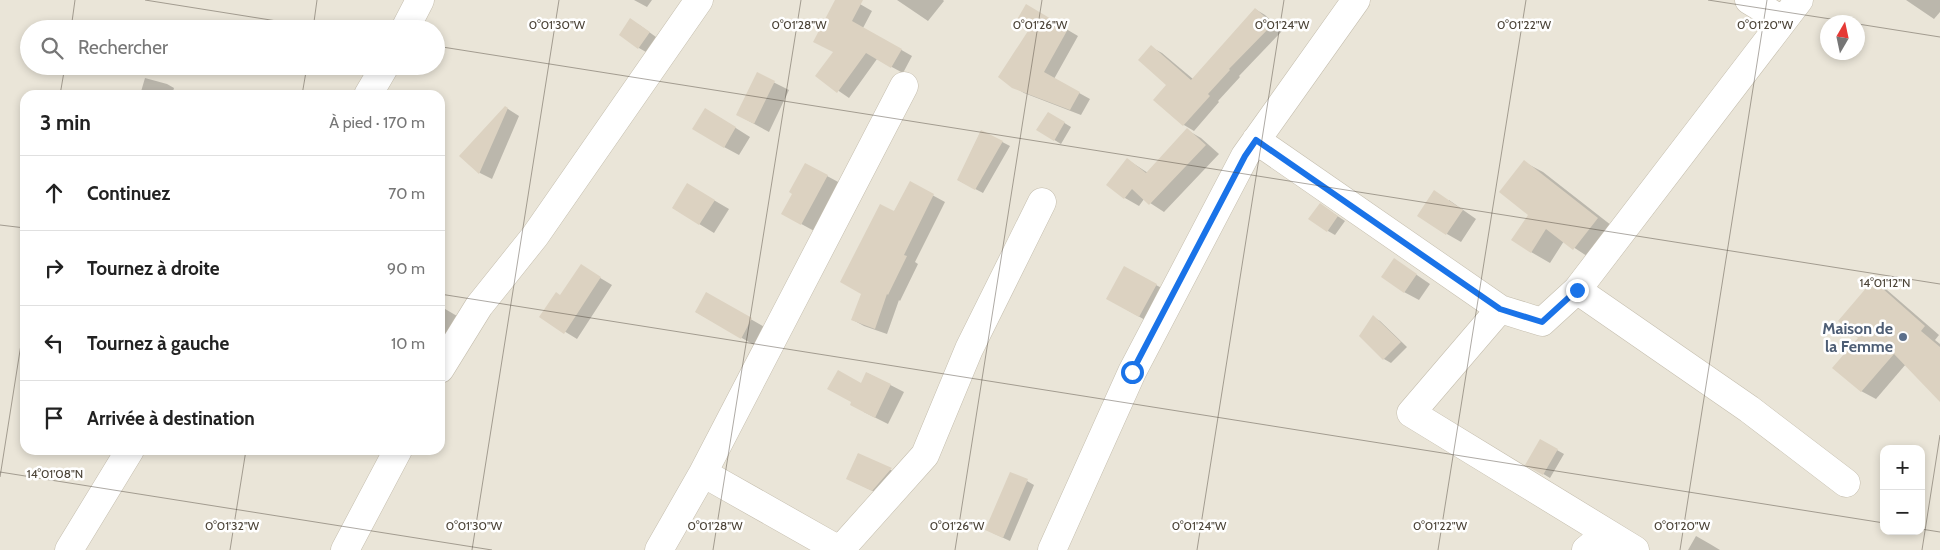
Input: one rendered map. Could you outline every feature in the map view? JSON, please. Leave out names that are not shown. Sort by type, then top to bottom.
[{"type":"street","points":[[410,20],[420,0]]},
{"type":"street","points":[[445,362],[479,306],[535,236],[698,0]]},
{"type":"street","points":[[1052,550],[1132,372],[1245,156],[1356,0]]},
{"type":"street","points":[[1256,140],[1500,309],[1542,322],[1577,290],[1790,10],[1749,0]]},
{"type":"street","points":[[371,90],[380,75]]},
{"type":"street","points":[[659,550],[703,473],[904,86]]},
{"type":"street","points":[[703,473],[840,550],[925,455],[969,349],[1042,202]]},
{"type":"street","points":[[1577,290],[1749,409],[1846,483]]},
{"type":"street","points":[[1500,309],[1411,413],[1635,550]]},
{"type":"street","points":[[69,550],[127,455]]},
{"type":"street","points":[[345,550],[395,455]]},
{"type":"street","points":[[1586,550],[1607,533]]},
{"type":"shaded area","points":[[0,0],[1940,0],[1940,550],[0,550]]},
{"type":"building","points":[[835,0],[863,0],[852,21],[902,49],[891,68],[866,53],[837,93],[815,76],[833,52],[813,42]]},
{"type":"building","points":[[1026,4],[1068,29],[1044,72],[1080,92],[1070,110],[1012,88],[998,77],[1028,31],[1015,23]]},
{"type":"building","points":[[1255,8],[1273,24],[1229,69],[1208,94],[1210,96],[1183,126],[1153,100],[1166,85],[1138,60],[1151,45],[1191,80]]},
{"type":"building","points":[[630,18],[650,32],[638,49],[619,35]]},
{"type":"building","points":[[757,72],[775,81],[754,124],[736,115]]},
{"type":"building","points":[[505,106],[508,108],[479,174],[459,156]]},
{"type":"building","points":[[705,108],[736,127],[724,148],[692,129]]},
{"type":"building","points":[[1048,112],[1065,122],[1054,141],[1036,130]]},
{"type":"building","points":[[1187,128],[1206,145],[1149,205],[1132,189],[1124,199],[1106,185],[1127,158],[1146,173]]},
{"type":"building","points":[[981,130],[1003,141],[975,190],[957,180]]},
{"type":"building","points":[[1524,160],[1598,218],[1573,250],[1546,229],[1531,253],[1511,240],[1528,215],[1499,192]]},
{"type":"building","points":[[805,163],[828,175],[801,225],[781,214],[792,194],[789,192]]},
{"type":"building","points":[[910,181],[934,194],[904,255],[907,256],[887,294],[875,329],[851,320],[861,294],[840,282],[880,204],[894,211]]},
{"type":"building","points":[[687,183],[715,200],[699,225],[672,208]]},
{"type":"building","points":[[1434,190],[1463,210],[1446,235],[1417,216]]},
{"type":"building","points":[[1320,203],[1338,216],[1327,232],[1308,219]]},
{"type":"building","points":[[1394,258],[1417,274],[1404,293],[1381,277]]},
{"type":"building","points":[[581,264],[601,277],[564,334],[539,317],[556,292],[560,295]]},
{"type":"building","points":[[1124,266],[1157,284],[1139,317],[1106,299]]},
{"type":"building","points":[[1873,280],[1925,326],[1921,331],[1940,347],[1940,402],[1894,354],[1861,392],[1832,368],[1858,338],[1838,321]]},
{"type":"building","points":[[706,292],[752,318],[741,339],[695,312]]},
{"type":"building","points":[[1373,315],[1401,342],[1383,360],[1359,336]]},
{"type":"building","points":[[838,370],[861,383],[866,372],[891,384],[875,418],[850,405],[851,402],[827,389]]},
{"type":"building","points":[[1540,439],[1558,449],[1543,475],[1525,465]]},
{"type":"building","points":[[858,453],[892,468],[872,491],[846,479]]},
{"type":"building","points":[[1010,472],[1028,479],[1003,538],[985,530]]},
{"type":"place","name":"Maison de la Femme","points":[[1903,337]]},
{"type":"route","points":[[1132,372],[1245,156],[1256,140],[1500,309],[1542,322],[1577,290]]}]
